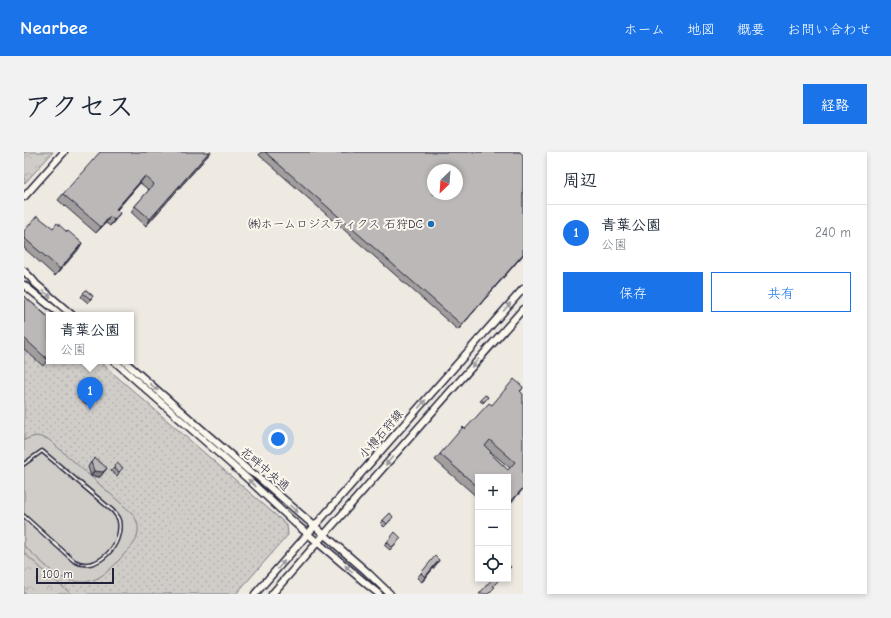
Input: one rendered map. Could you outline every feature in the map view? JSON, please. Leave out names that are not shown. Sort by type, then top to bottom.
[{"type":"street","points":[[24,197],[64,152]]},
{"type":"street","points":[[24,271],[36,284],[69,312]]},
{"type":"street","points":[[24,285],[57,312]]},
{"type":"street","name":"小樽石狩線","points":[[255,594],[523,289]]},
{"type":"street","name":"小樽石狩線","points":[[272,594],[523,309]]},
{"type":"street","name":"花畔中央通","points":[[117,364],[317,542],[379,594]]},
{"type":"street","name":"花畔中央通","points":[[127,364],[390,594]]},
{"type":"lane","points":[[24,464],[42,451],[113,511],[119,520],[119,534],[114,546],[106,556],[96,562],[84,565],[74,561],[24,516]]},
{"type":"green space","points":[[24,152],[53,152],[24,184]]},
{"type":"green space","points":[[24,296],[46,314],[46,364],[102,364],[287,525],[288,535],[236,594],[71,594],[24,553]]},
{"type":"green space","points":[[37,436],[48,439],[132,513],[137,521],[138,533],[134,543],[117,563],[98,578],[86,582],[78,582],[56,575],[24,546],[24,440]]},
{"type":"green space","points":[[24,549],[77,594],[25,594]]},
{"type":"building","points":[[100,152],[209,152],[150,219],[135,206],[154,184],[145,176],[116,209],[120,213],[114,220],[110,216],[101,227],[63,194]]},
{"type":"building","name":"㈱ホームロジスティクス 石狩DC","points":[[265,152],[520,152],[523,155],[523,254],[462,325]]},
{"type":"building","points":[[37,216],[53,228],[57,223],[82,243],[60,269],[24,238],[24,231]]},
{"type":"building","points":[[86,290],[93,296],[90,299],[83,293]]},
{"type":"building","points":[[24,296],[46,315],[46,358],[24,338]]},
{"type":"building","points":[[93,379],[101,386],[89,400],[81,393]]},
{"type":"building","points":[[514,379],[523,387],[520,391],[523,394],[523,488],[511,502],[511,474],[475,474],[475,484],[440,454],[463,427],[465,429],[489,403],[492,405]],"holes":[[[490,440],[515,462],[508,470],[490,453],[491,452],[485,446]]]},
{"type":"building","points":[[485,395],[488,397],[484,402],[481,399]]},
{"type":"building","points":[[95,458],[107,468],[103,472],[94,471],[91,462]]},
{"type":"building","points":[[117,463],[123,468],[119,472],[114,468]]},
{"type":"building","points":[[390,513],[393,517],[387,524],[383,520]]},
{"type":"building","points":[[395,532],[401,538],[392,547],[387,542]]},
{"type":"building","points":[[435,556],[439,560],[425,577],[421,573]]},
{"type":"building","points":[[489,582],[497,582],[493,586],[495,587],[488,594],[479,594]]},
{"type":"place","name":"㈱ホームロジスティクス 石狩DC","points":[[431,224]]},
{"type":"place","name":"青葉公園","points":[[90,410]]}]
